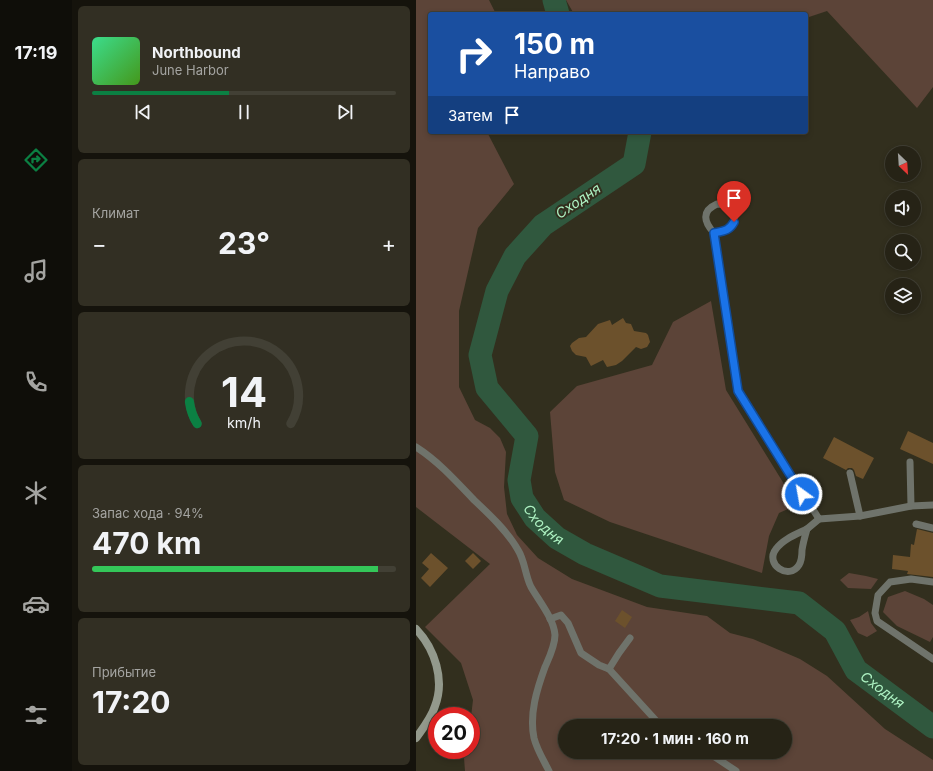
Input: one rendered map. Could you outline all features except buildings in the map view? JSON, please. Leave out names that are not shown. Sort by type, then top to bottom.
[{"type":"street","points":[[416,629],[429,647],[436,662],[439,674],[435,707],[416,738]]},
{"type":"lane","points":[[714,233],[728,230],[734,222],[733,212],[724,204],[712,206],[707,211],[706,221],[714,233],[738,391],[819,519]]},
{"type":"lane","points":[[416,447],[443,468],[496,522],[518,549],[524,562],[530,585],[550,619],[555,636],[552,651],[537,692],[532,714],[534,738],[541,756],[550,771]]},
{"type":"lane","points":[[910,462],[911,506]]},
{"type":"lane","points":[[850,473],[860,516]]},
{"type":"lane","points":[[807,529],[799,566],[790,571],[785,571],[776,566],[773,555],[775,550],[786,541],[807,529],[819,519],[860,516],[911,506],[933,505]]},
{"type":"lane","points":[[916,524],[933,528]]},
{"type":"lane","points":[[933,582],[910,579],[890,582],[878,595],[875,613],[878,621],[933,659]]},
{"type":"lane","points":[[550,619],[561,615],[568,623],[580,653],[599,665],[609,669],[655,719]]},
{"type":"lane","points":[[609,669],[630,638]]},
{"type":"lane","points":[[718,759],[736,771]]},
{"type":"shaded area","points":[[416,0],[489,0],[495,12],[428,12],[428,134],[488,134],[514,184],[478,228],[459,311],[459,387],[475,420],[490,428],[500,438],[506,452],[504,487],[507,514],[517,535],[538,558],[572,579],[647,607],[707,616],[730,633],[753,639],[800,659],[827,676],[885,729],[933,760],[933,771],[465,771],[464,759],[480,759],[480,707],[472,707],[473,700],[461,663],[425,627],[490,564],[416,507]]},
{"type":"shaded area","points":[[566,0],[933,0],[933,87],[917,108],[827,11],[808,17],[808,12],[573,12]]},
{"type":"shaded area","points":[[711,301],[726,390],[797,505],[779,513],[769,536],[762,573],[610,522],[564,500],[555,472],[550,412],[577,386],[652,365],[673,322]]},
{"type":"shaded area","points":[[849,573],[878,579],[871,589],[848,588],[840,580]]},
{"type":"shaded area","points":[[905,591],[924,599],[933,605],[933,637],[930,642],[897,626],[883,612],[888,597]]},
{"type":"shaded area","points":[[868,611],[871,623],[877,631],[867,637],[858,633],[850,620],[859,617]]},
{"type":"waterway","name":"Сходня","points":[[554,0],[557,12]]},
{"type":"waterway","name":"Сходня","points":[[640,134],[634,164],[543,225],[515,256],[497,291],[480,355],[487,388],[527,436],[519,480],[522,498],[535,518],[557,538],[585,554],[660,586],[799,603],[835,631],[856,670],[933,727]]},
{"type":"route","points":[[734,222],[728,230],[714,233],[738,391],[802,494]]}]
